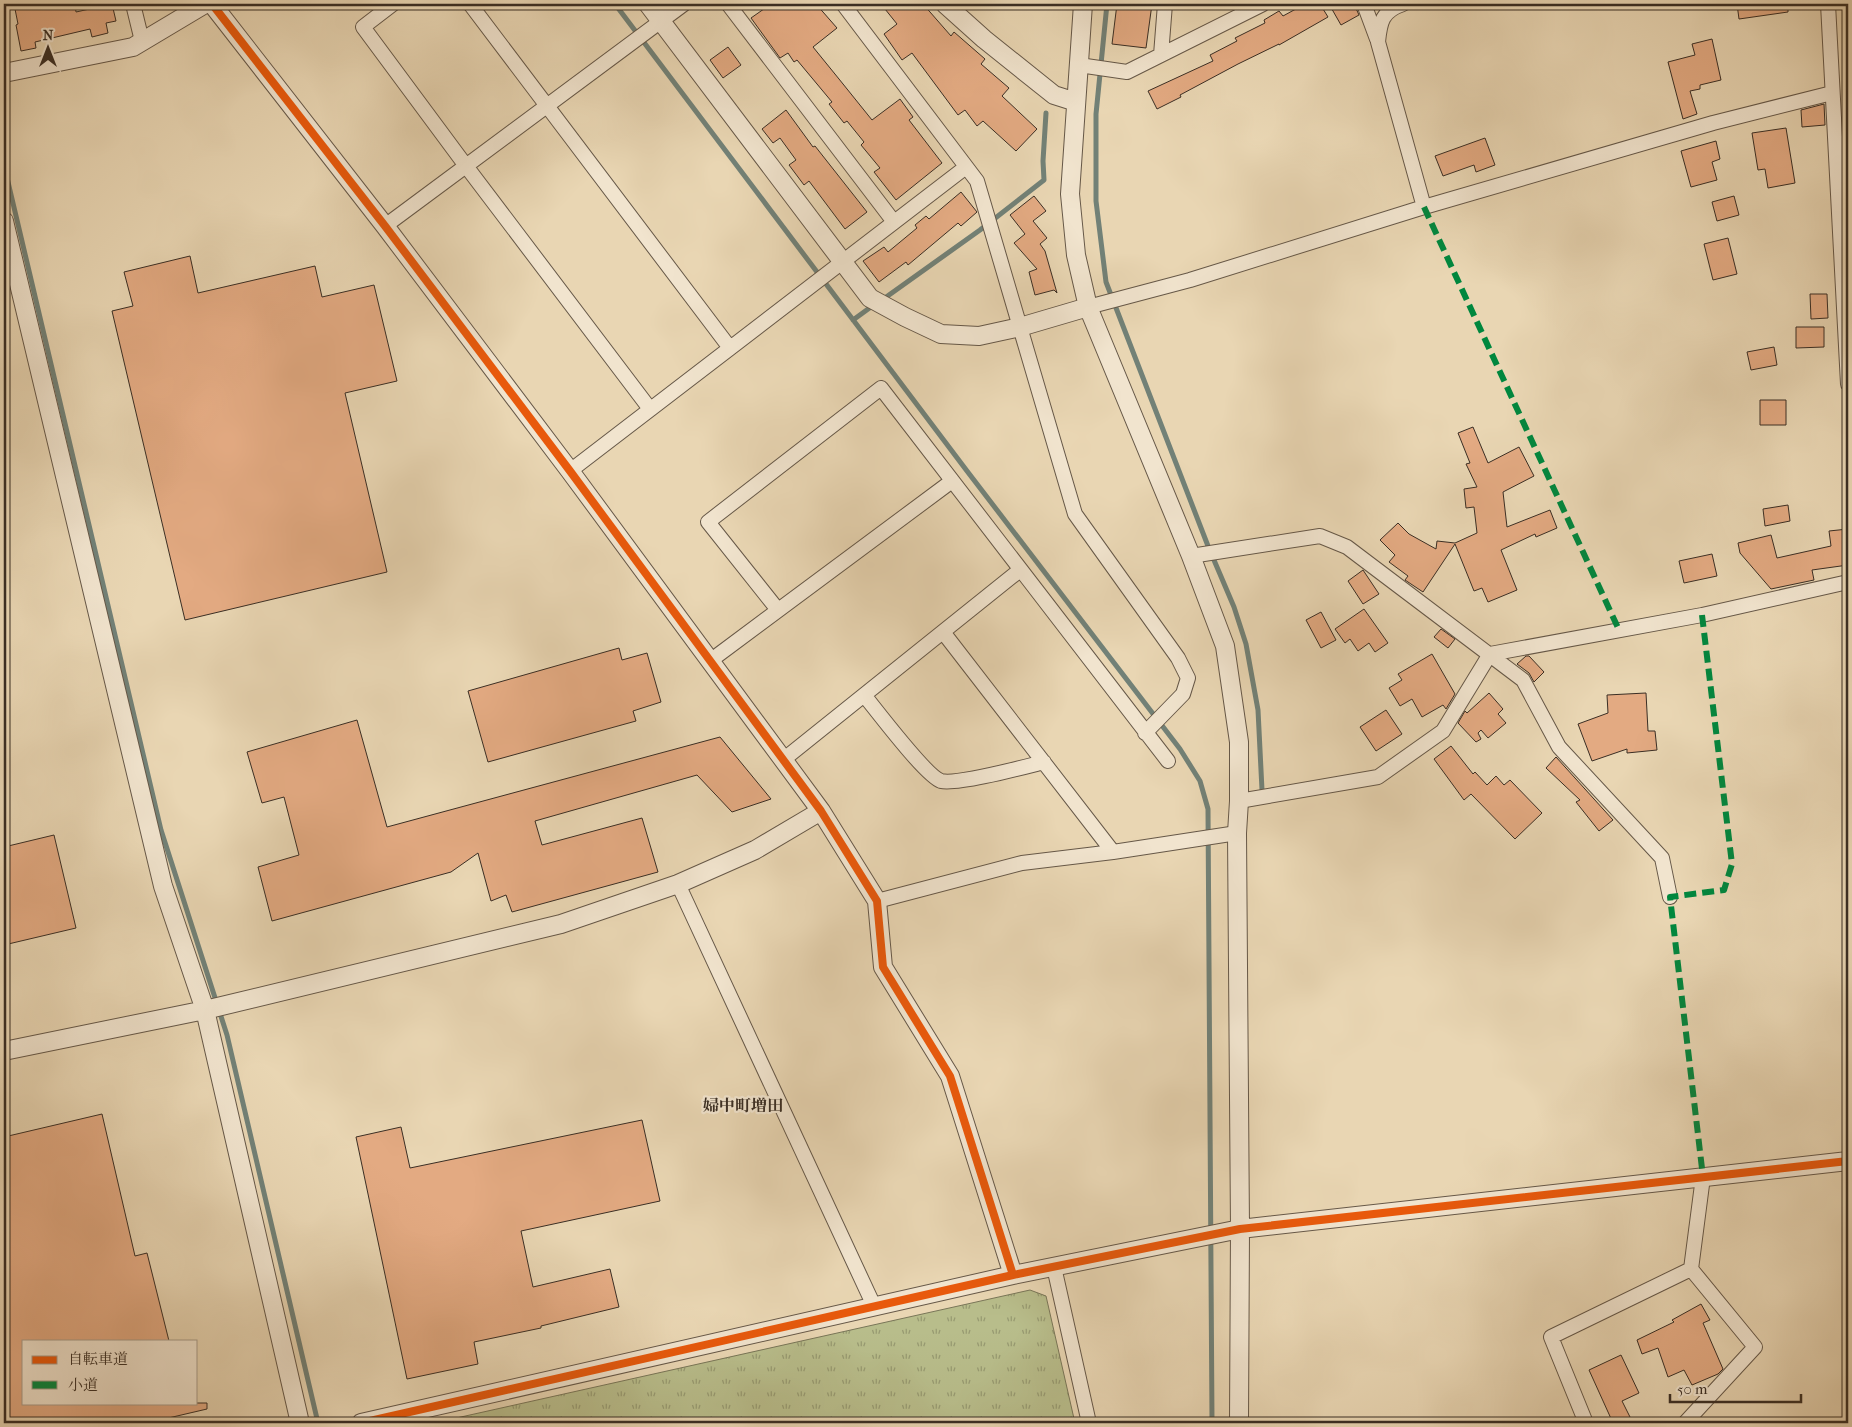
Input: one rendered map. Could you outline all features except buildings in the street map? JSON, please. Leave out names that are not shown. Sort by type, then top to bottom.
[{"type":"street","points":[[133,4],[142,41]]},
{"type":"street","points":[[4,73],[133,47],[205,4]]},
{"type":"street","points":[[212,4],[385,226],[570,471],[821,811],[877,901],[883,967],[950,1076],[1012,1275]]},
{"type":"street","points":[[393,4],[364,27],[466,166],[650,409]]},
{"type":"street","points":[[470,4],[730,348]]},
{"type":"street","points":[[648,4],[870,298],[940,334],[979,336],[1020,327],[1190,280],[1424,207],[1713,123],[1832,93]]},
{"type":"street","points":[[385,226],[684,4]]},
{"type":"street","points":[[728,4],[894,222]]},
{"type":"street","points":[[844,4],[976,180],[1075,514],[1178,658],[1188,678],[1183,694],[1145,734]]},
{"type":"street","points":[[945,4],[984,39],[1054,95],[1076,102]]},
{"type":"street","points":[[1083,4],[1070,194],[1076,255],[1088,307],[1191,556],[1225,646],[1239,742],[1237,833],[1240,1228],[1239,1423]]},
{"type":"street","points":[[1161,55],[1165,4]]},
{"type":"street","points":[[1079,65],[1127,72],[1263,4]]},
{"type":"street","points":[[1364,4],[1378,42],[1424,207]]},
{"type":"street","points":[[1378,42],[1380,22],[1394,7],[1403,4]]},
{"type":"street","points":[[1828,4],[1848,384]]},
{"type":"street","points":[[570,471],[966,167]]},
{"type":"street","points":[[4,221],[163,886],[205,1010],[300,1423]]},
{"type":"street","points":[[778,610],[708,522],[881,388],[1168,762]]},
{"type":"street","points":[[710,661],[952,481]]},
{"type":"street","points":[[1191,556],[1320,536],[1347,547],[1523,680],[1559,747],[1662,858],[1670,897]]},
{"type":"street","points":[[783,760],[1020,570]]},
{"type":"street","points":[[1239,801],[1378,777],[1444,731],[1490,654],[1702,616],[1848,582]]},
{"type":"street","points":[[943,632],[1113,852]]},
{"type":"street","points":[[864,695],[926,769],[940,780],[956,782],[1044,762]]},
{"type":"street","points":[[4,1052],[205,1010],[561,924],[678,884],[755,850],[821,811]]},
{"type":"street","points":[[877,901],[1022,863],[1113,852],[1237,833]]},
{"type":"street","points":[[678,884],[874,1306]]},
{"type":"street","points":[[361,1423],[1012,1275],[1240,1228],[1848,1161]]},
{"type":"street","points":[[1685,1423],[1755,1347],[1690,1270],[1703,1177]]},
{"type":"street","points":[[1054,1266],[1089,1423]]},
{"type":"street","points":[[1586,1423],[1550,1337],[1690,1270]]},
{"type":"green space","points":[[1030,1290],[1046,1296],[1075,1423],[434,1423]]},
{"type":"waterway","points":[[615,4],[967,471],[1180,749],[1200,781],[1208,809],[1212,1423]]},
{"type":"waterway","points":[[1107,4],[1096,114],[1096,201],[1106,282],[1208,546],[1234,607],[1246,644],[1258,710],[1262,790]]},
{"type":"waterway","points":[[882,300],[980,230],[1044,180],[1043,161],[1046,113]]},
{"type":"waterway","points":[[4,165],[161,830],[227,1035],[318,1423]]},
{"type":"waterway","points":[[853,320],[875,304]]},
{"type":"marked path","points":[[1424,207],[1619,630]]},
{"type":"marked path","points":[[1702,615],[1732,864],[1724,890],[1670,897],[1703,1177]]},
{"type":"cycle path","points":[[212,4],[385,226],[570,471],[821,811],[877,901],[883,967],[950,1076],[1013,1275]]},
{"type":"cycle path","points":[[361,1423],[1013,1275],[1240,1229],[1848,1161]]},
{"type":"district","name":"婦中町増田","points":[[743,1105]]}]
